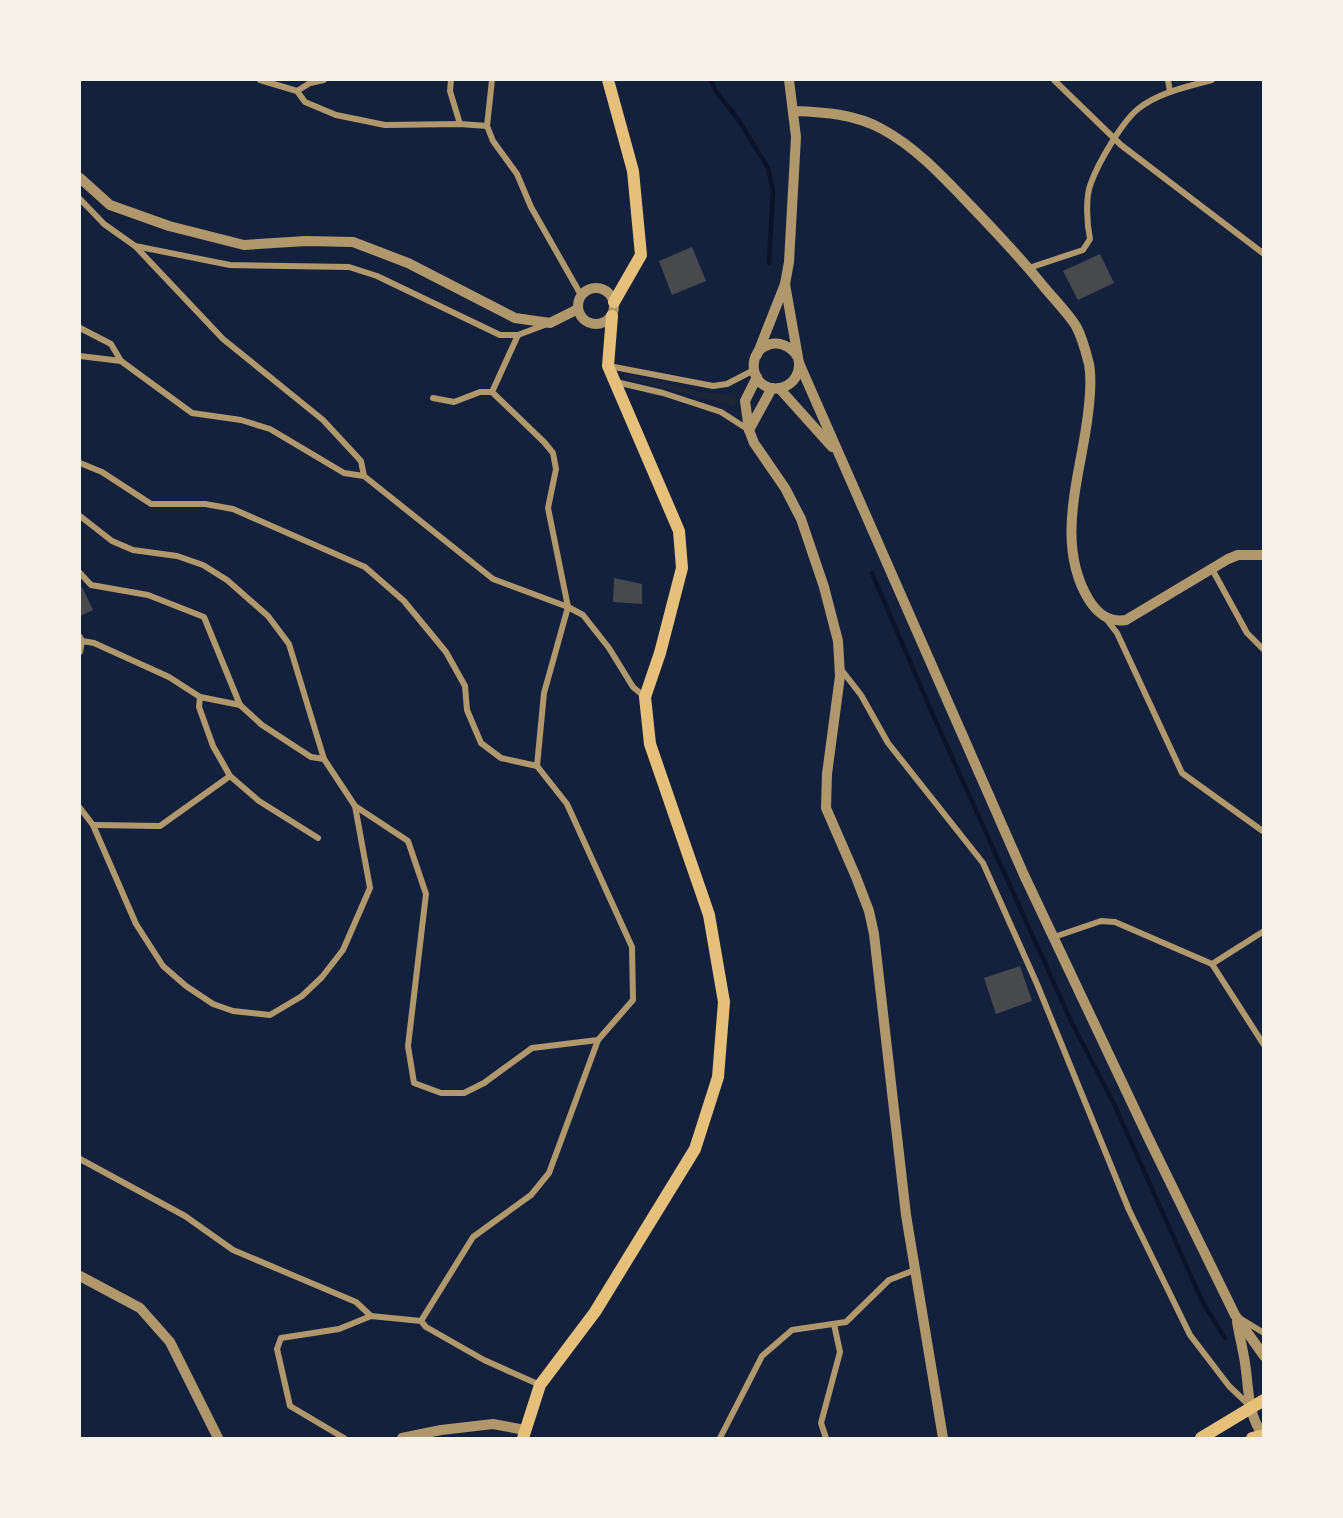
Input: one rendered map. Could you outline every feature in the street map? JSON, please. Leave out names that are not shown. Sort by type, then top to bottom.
[{"type":"main road","points":[[608,80],[633,171],[640,255],[614,302]]},
{"type":"main road","points":[[524,1434],[540,1385],[595,1312],[695,1149],[718,1077],[724,1002],[709,915],[650,744],[645,697],[660,653],[682,568],[679,531],[609,366],[612,316]]},
{"type":"main road","points":[[1201,1438],[1263,1400]]},
{"type":"main road","points":[[1252,1438],[1263,1435]]},
{"type":"street","points":[[260,80],[297,91],[305,102],[336,115],[365,121],[385,125],[487,126]]},
{"type":"street","points":[[297,91],[310,83],[324,80]]},
{"type":"street","points":[[451,80],[450,92],[460,124]]},
{"type":"street","points":[[492,80],[487,126],[493,141],[517,174],[531,207],[581,296]]},
{"type":"street","points":[[789,80],[796,137],[789,262],[785,284],[757,355],[756,373],[745,401],[749,430],[754,442],[785,488],[801,519],[838,640],[840,668],[827,774],[826,807],[856,877],[874,934],[906,1215],[943,1438]]},
{"type":"street","points":[[1054,80],[1114,139],[1263,254]]},
{"type":"street","points":[[1168,80],[1170,92]]},
{"type":"street","points":[[1029,268],[1083,250],[1090,238],[1087,224],[1090,185],[1114,139],[1138,108],[1170,92],[1212,80]]},
{"type":"street","points":[[794,111],[850,117],[882,129],[908,145],[938,172],[1029,268],[1076,326],[1089,366],[1086,437],[1072,509],[1071,551],[1076,569],[1086,595],[1094,608],[1105,617],[1117,633],[1182,773],[1263,832]]},
{"type":"street","points":[[80,178],[110,205],[169,226],[244,244],[306,241],[353,242],[408,263],[515,318],[550,323]]},
{"type":"street","points":[[80,199],[104,224],[135,246],[223,339],[323,420],[361,461],[364,476]]},
{"type":"street","points":[[135,246],[230,265],[349,267],[376,276],[500,335],[518,335],[578,309]]},
{"type":"street","points":[[775,388],[786,387],[798,374],[798,359],[785,284]]},
{"type":"street","points":[[600,287],[611,295],[614,302],[612,316],[600,324],[593,324],[581,316],[578,309],[581,296],[586,290],[600,287]]},
{"type":"street","points":[[80,328],[111,344],[121,361],[192,413],[241,420],[270,429],[344,472],[364,476],[493,579],[568,607],[583,615],[609,648],[633,687],[645,697]]},
{"type":"street","points":[[492,392],[518,335]]},
{"type":"street","points":[[757,355],[765,346],[779,343],[790,347],[798,359],[1024,875],[1235,1315],[1263,1356]]},
{"type":"street","points":[[80,356],[121,361]]},
{"type":"street","points":[[609,366],[713,386],[727,384],[756,373]]},
{"type":"street","points":[[756,373],[762,383],[775,388],[839,454]]},
{"type":"street","points":[[615,381],[663,393],[721,412],[749,430]]},
{"type":"street","points":[[749,430],[775,388]]},
{"type":"street","points":[[433,398],[454,402],[480,392],[492,392],[553,453],[556,469],[548,508],[568,607],[544,693],[537,766]]},
{"type":"street","points":[[80,463],[102,472],[151,504],[205,504],[233,509],[365,567],[404,601],[446,652],[465,686],[467,710],[481,743],[501,758],[537,766],[567,804],[632,947],[633,1000],[598,1040],[549,1173],[531,1195],[473,1237],[421,1321]]},
{"type":"street","points":[[80,516],[112,541],[133,550],[177,556],[203,565],[227,580],[268,616],[289,644],[324,759],[354,806],[370,888],[343,950],[322,977],[302,996],[270,1015],[233,1011],[213,1004],[186,986],[163,966],[136,924],[93,825],[80,808]]},
{"type":"street","points":[[1105,617],[1117,622],[1126,620],[1238,555],[1263,555]]},
{"type":"street","points":[[1212,569],[1247,633],[1263,650]]},
{"type":"street","points":[[80,573],[91,585],[148,595],[204,617],[240,705],[262,725],[311,757],[324,759]]},
{"type":"street","points":[[80,652],[81,639],[169,677],[200,696],[240,705]]},
{"type":"street","points":[[840,668],[861,695],[888,743],[983,863],[1037,984],[1129,1210],[1190,1335],[1229,1386],[1250,1407]]},
{"type":"street","points":[[200,696],[199,707],[213,746],[230,776],[259,801],[318,838]]},
{"type":"street","points":[[93,825],[160,826],[230,776]]},
{"type":"street","points":[[354,806],[408,841],[426,894],[408,1046],[414,1083],[441,1093],[464,1093],[484,1083],[532,1048],[598,1040]]},
{"type":"street","points":[[1054,937],[1101,921],[1115,922],[1212,964],[1263,1046]]},
{"type":"street","points":[[1212,964],[1263,931]]},
{"type":"street","points":[[80,1159],[185,1216],[233,1251],[356,1302],[371,1316]]},
{"type":"street","points":[[720,1438],[762,1356],[792,1330],[846,1322],[889,1280],[915,1270]]},
{"type":"street","points":[[80,1276],[140,1308],[170,1342],[218,1438]]},
{"type":"street","points":[[1235,1315],[1245,1361],[1250,1407],[1255,1423],[1263,1435]]},
{"type":"street","points":[[1235,1315],[1263,1333]]},
{"type":"street","points":[[344,1438],[290,1406],[277,1349],[281,1338],[339,1329],[371,1316],[421,1321],[484,1360],[540,1385]]},
{"type":"street","points":[[826,1438],[821,1423],[840,1352],[834,1324]]},
{"type":"street","points":[[402,1438],[441,1430],[493,1424],[524,1434]]},
{"type":"shaded area","points":[[624,374],[703,392],[736,396],[735,406],[624,378]]},
{"type":"building","points":[[692,247],[706,281],[672,295],[659,261]]},
{"type":"building","points":[[1100,254],[1114,283],[1078,300],[1063,271]]},
{"type":"building","points":[[614,578],[642,584],[642,604],[613,602]]},
{"type":"building","points":[[82,587],[93,610],[80,616],[80,589]]},
{"type":"building","points":[[1020,966],[1032,1001],[996,1014],[984,978]]},
{"type":"waterway","points":[[711,80],[715,90],[738,119],[768,168],[773,191],[769,263]]},
{"type":"waterway","points":[[872,573],[933,715],[1071,1021],[1115,1106],[1203,1303],[1225,1338]]}]
